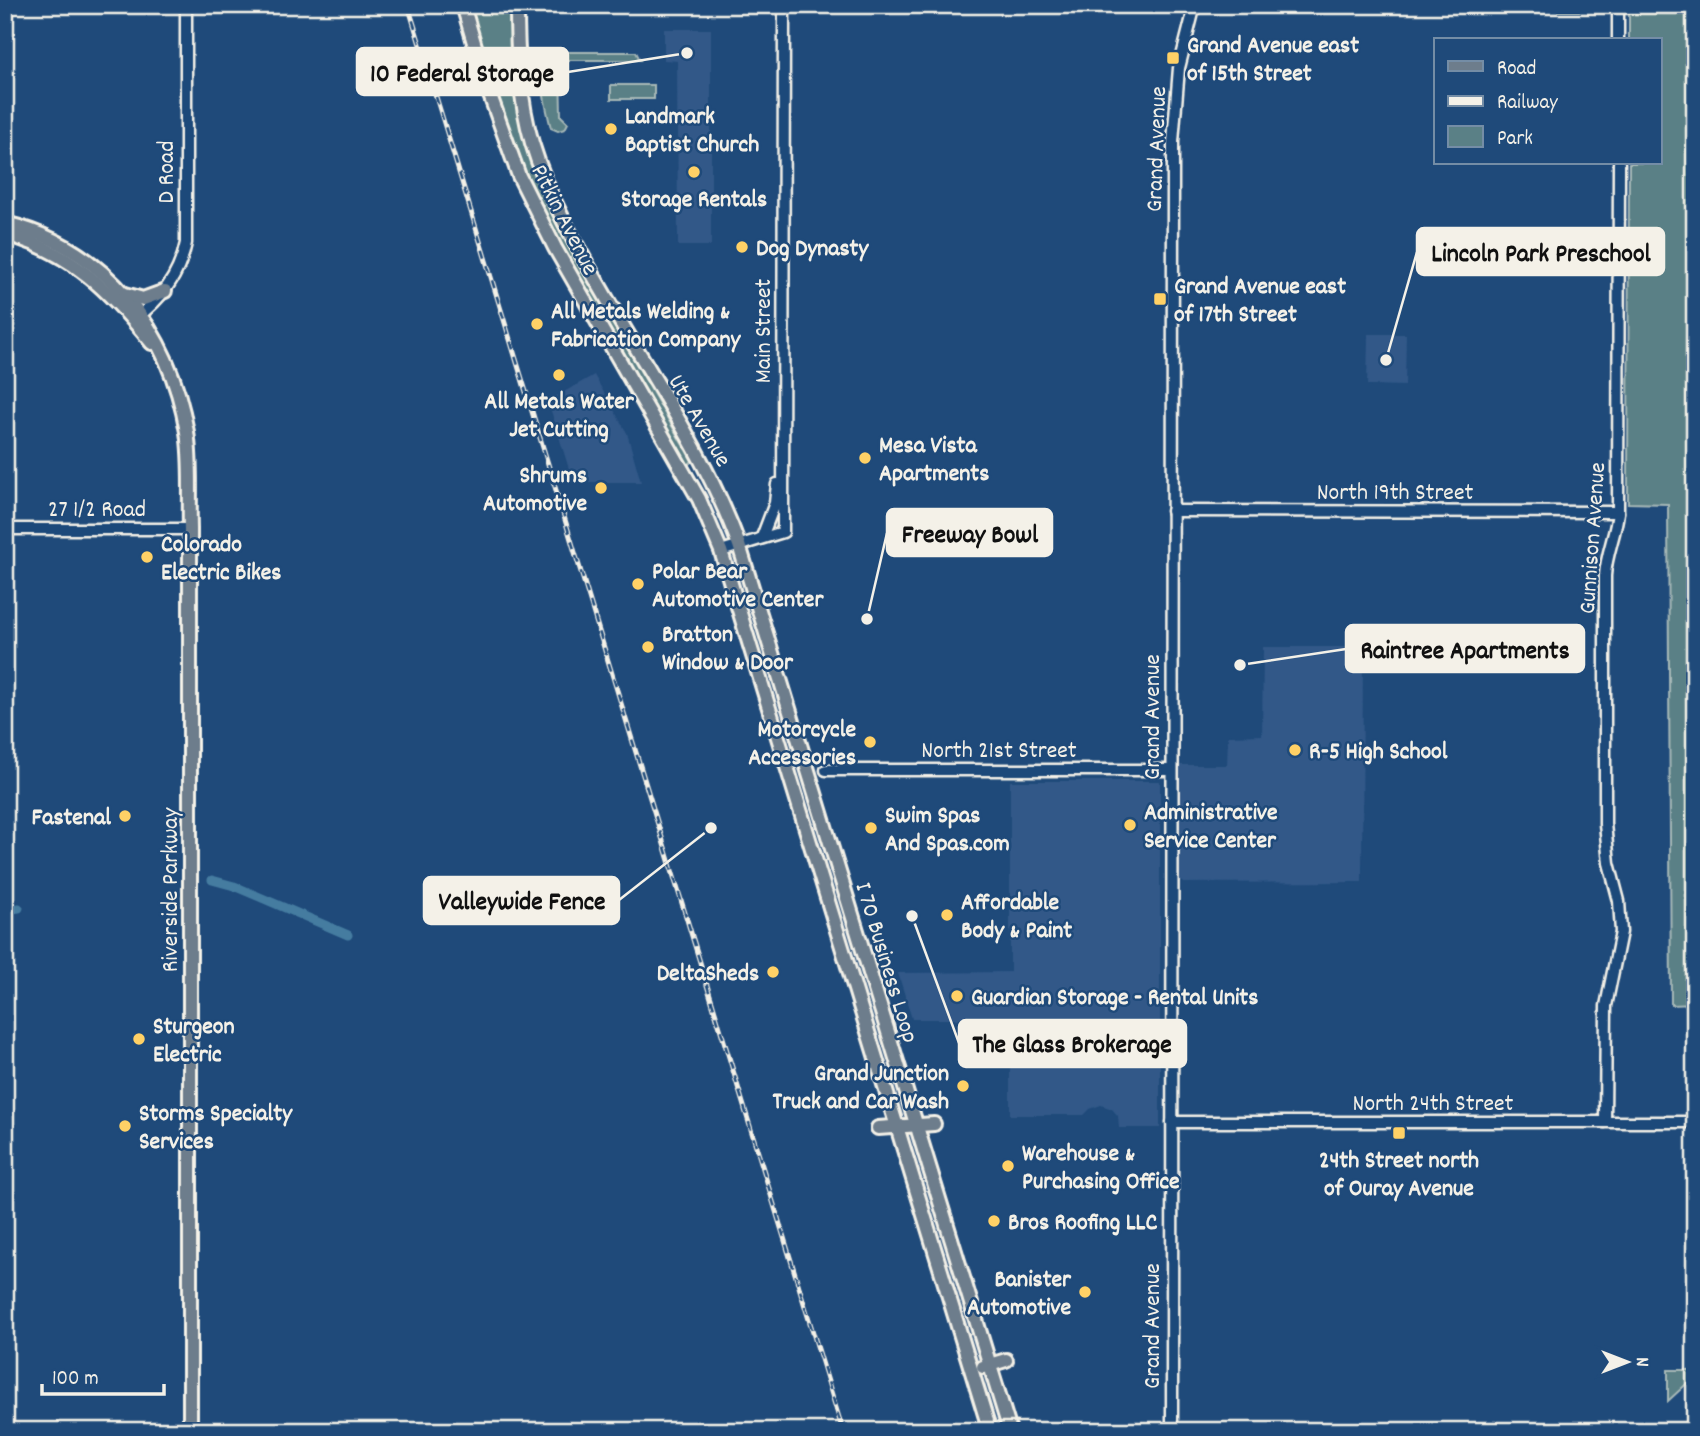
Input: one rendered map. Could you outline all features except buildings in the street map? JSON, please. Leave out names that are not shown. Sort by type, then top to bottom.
[{"type":"main road","name":"Pitkin Avenue","points":[[463,5],[486,84],[519,176],[555,248],[699,499],[721,551]]},
{"type":"main road","name":"Ute Avenue","points":[[517,5],[522,93],[532,142],[551,195],[583,257],[713,483],[739,545]]},
{"type":"main road","name":"Riverside Parkway","points":[[5,223],[29,230],[68,249],[101,272],[125,294],[161,354],[176,391],[186,431],[189,452],[190,528],[190,1431]]},
{"type":"main road","name":"Riverside Parkway","points":[[5,234],[53,252],[81,270],[137,317]]},
{"type":"main road","points":[[125,294],[144,299],[165,291]]},
{"type":"main road","name":"I 70 Business Loop","points":[[739,545],[1010,1431]]},
{"type":"main road","name":"I 70 Business Loop","points":[[721,551],[990,1431]]},
{"type":"main road","points":[[878,1128],[934,1124]]},
{"type":"main road","points":[[972,1371],[1006,1360]]},
{"type":"street","name":"D Road","points":[[137,317],[165,291],[180,267],[187,230],[186,5]]},
{"type":"street","name":"Main Street","points":[[762,537],[783,532],[783,5]]},
{"type":"street","name":"Grand Avenue","points":[[1172,1431],[1173,120],[1183,49],[1195,5]]},
{"type":"street","points":[[1618,5],[1618,38]]},
{"type":"street","name":"Gunnison Avenue","points":[[1605,1122],[1606,1006],[1621,932],[1619,901],[1609,863],[1605,824],[1605,576],[1606,560],[1618,512],[1619,164]]},
{"type":"street","points":[[721,551],[762,537],[775,503],[783,425]]},
{"type":"street","name":"North 19th Street","points":[[1172,511],[1618,512]]},
{"type":"street","name":"27 1/2 Road","points":[[5,529],[190,528]]},
{"type":"street","name":"North 21st Street","points":[[826,770],[1172,770]]},
{"type":"street","name":"North 24th Street","points":[[1172,1122],[1695,1122]]},
{"type":"shaded area","name":"Storage Rentals","points":[[664,29],[711,29],[711,246],[678,246],[677,61],[664,60]]},
{"type":"shaded area","points":[[1368,334],[1406,334],[1405,386],[1367,385]]},
{"type":"shaded area","points":[[594,375],[627,433],[641,482],[573,482],[548,401]]},
{"type":"shaded area","name":"R-5 High School","points":[[1263,647],[1363,647],[1362,882],[1183,883],[1180,880],[1180,765],[1227,765],[1228,736],[1262,735]]},
{"type":"shaded area","points":[[1010,781],[1160,781],[1160,1128],[1119,1128],[1118,1116],[1112,1109],[1101,1105],[1090,1109],[1084,1115],[1010,1115],[1010,1019],[912,1019],[898,973],[1010,972]]},
{"type":"green space","points":[[469,5],[511,5],[514,65],[522,122],[548,205],[561,233],[692,461],[687,466],[580,282],[525,174],[507,127]]},
{"type":"green space","points":[[1487,5],[1598,5],[1598,11],[1487,11]]},
{"type":"green space","points":[[1629,5],[1695,5],[1695,1004],[1671,1005],[1668,504],[1628,503],[1629,164],[1662,164],[1662,38],[1629,38]]},
{"type":"green space","points":[[547,52],[636,52],[640,60],[565,60],[560,67],[561,116],[568,123],[565,129],[558,131],[551,128],[541,76],[543,57]]},
{"type":"green space","points":[[611,85],[654,85],[654,99],[611,99]]},
{"type":"green space","points":[[1668,1370],[1695,1370],[1695,1376],[1668,1401]]},
{"type":"waterway","points":[[212,880],[234,886],[348,935]]},
{"type":"waterway","points":[[5,910],[19,908]]},
{"type":"railway","points":[[408,5],[843,1431]]},
{"type":"place","name":"10 Federal Storage","points":[[687,53]]},
{"type":"place","name":"Grand Avenue east of 15th Street","points":[[1173,58]]},
{"type":"place","name":"Landmark Baptist Church","points":[[611,129]]},
{"type":"place","name":"Storage Rentals","points":[[694,172]]},
{"type":"place","name":"Dog Dynasty","points":[[742,247]]},
{"type":"place","name":"Grand Avenue east of 17th Street","points":[[1160,299]]},
{"type":"place","name":"All Metals Welding & Fabrication Company","points":[[537,324]]},
{"type":"place","name":"Lincoln Park Preschool","points":[[1386,360]]},
{"type":"place","name":"All Metals Water Jet Cutting","points":[[559,375]]},
{"type":"place","name":"Mesa Vista Apartments","points":[[865,458]]},
{"type":"place","name":"Shrums Automotive","points":[[601,488]]},
{"type":"place","name":"Colorado Electric Bikes","points":[[147,557]]},
{"type":"place","name":"Polar Bear Automotive Center","points":[[638,584]]},
{"type":"place","name":"Freeway Bowl","points":[[867,619]]},
{"type":"place","name":"Bratton Window & Door","points":[[648,647]]},
{"type":"place","name":"Raintree Apartments","points":[[1240,665]]},
{"type":"place","name":"Motorcycle Accessories","points":[[870,742]]},
{"type":"place","name":"R-5 High School","points":[[1295,750]]},
{"type":"place","name":"Fastenal","points":[[125,816]]},
{"type":"place","name":"Administrative Service Center","points":[[1130,825]]},
{"type":"place","name":"Valleywide Fence","points":[[711,828]]},
{"type":"place","name":"Swim Spas And Spas.com","points":[[871,828]]},
{"type":"place","name":"Affordable Body & Paint","points":[[947,915]]},
{"type":"place","name":"The Glass Brokerage","points":[[912,916]]},
{"type":"place","name":"DeltaSheds","points":[[773,972]]},
{"type":"place","name":"Guardian Storage - Rental Units","points":[[957,996]]},
{"type":"place","name":"Sturgeon Electric","points":[[139,1039]]},
{"type":"place","name":"Grand Junction Truck and Car Wash","points":[[963,1086]]},
{"type":"place","name":"Storms Specialty Services","points":[[125,1126]]},
{"type":"place","name":"24th Street north of Ouray Avenue","points":[[1399,1133]]},
{"type":"place","name":"Warehouse & Purchasing Office","points":[[1008,1166]]},
{"type":"place","name":"Bros Roofing LLC","points":[[994,1221]]},
{"type":"place","name":"Banister Automotive","points":[[1085,1292]]}]
